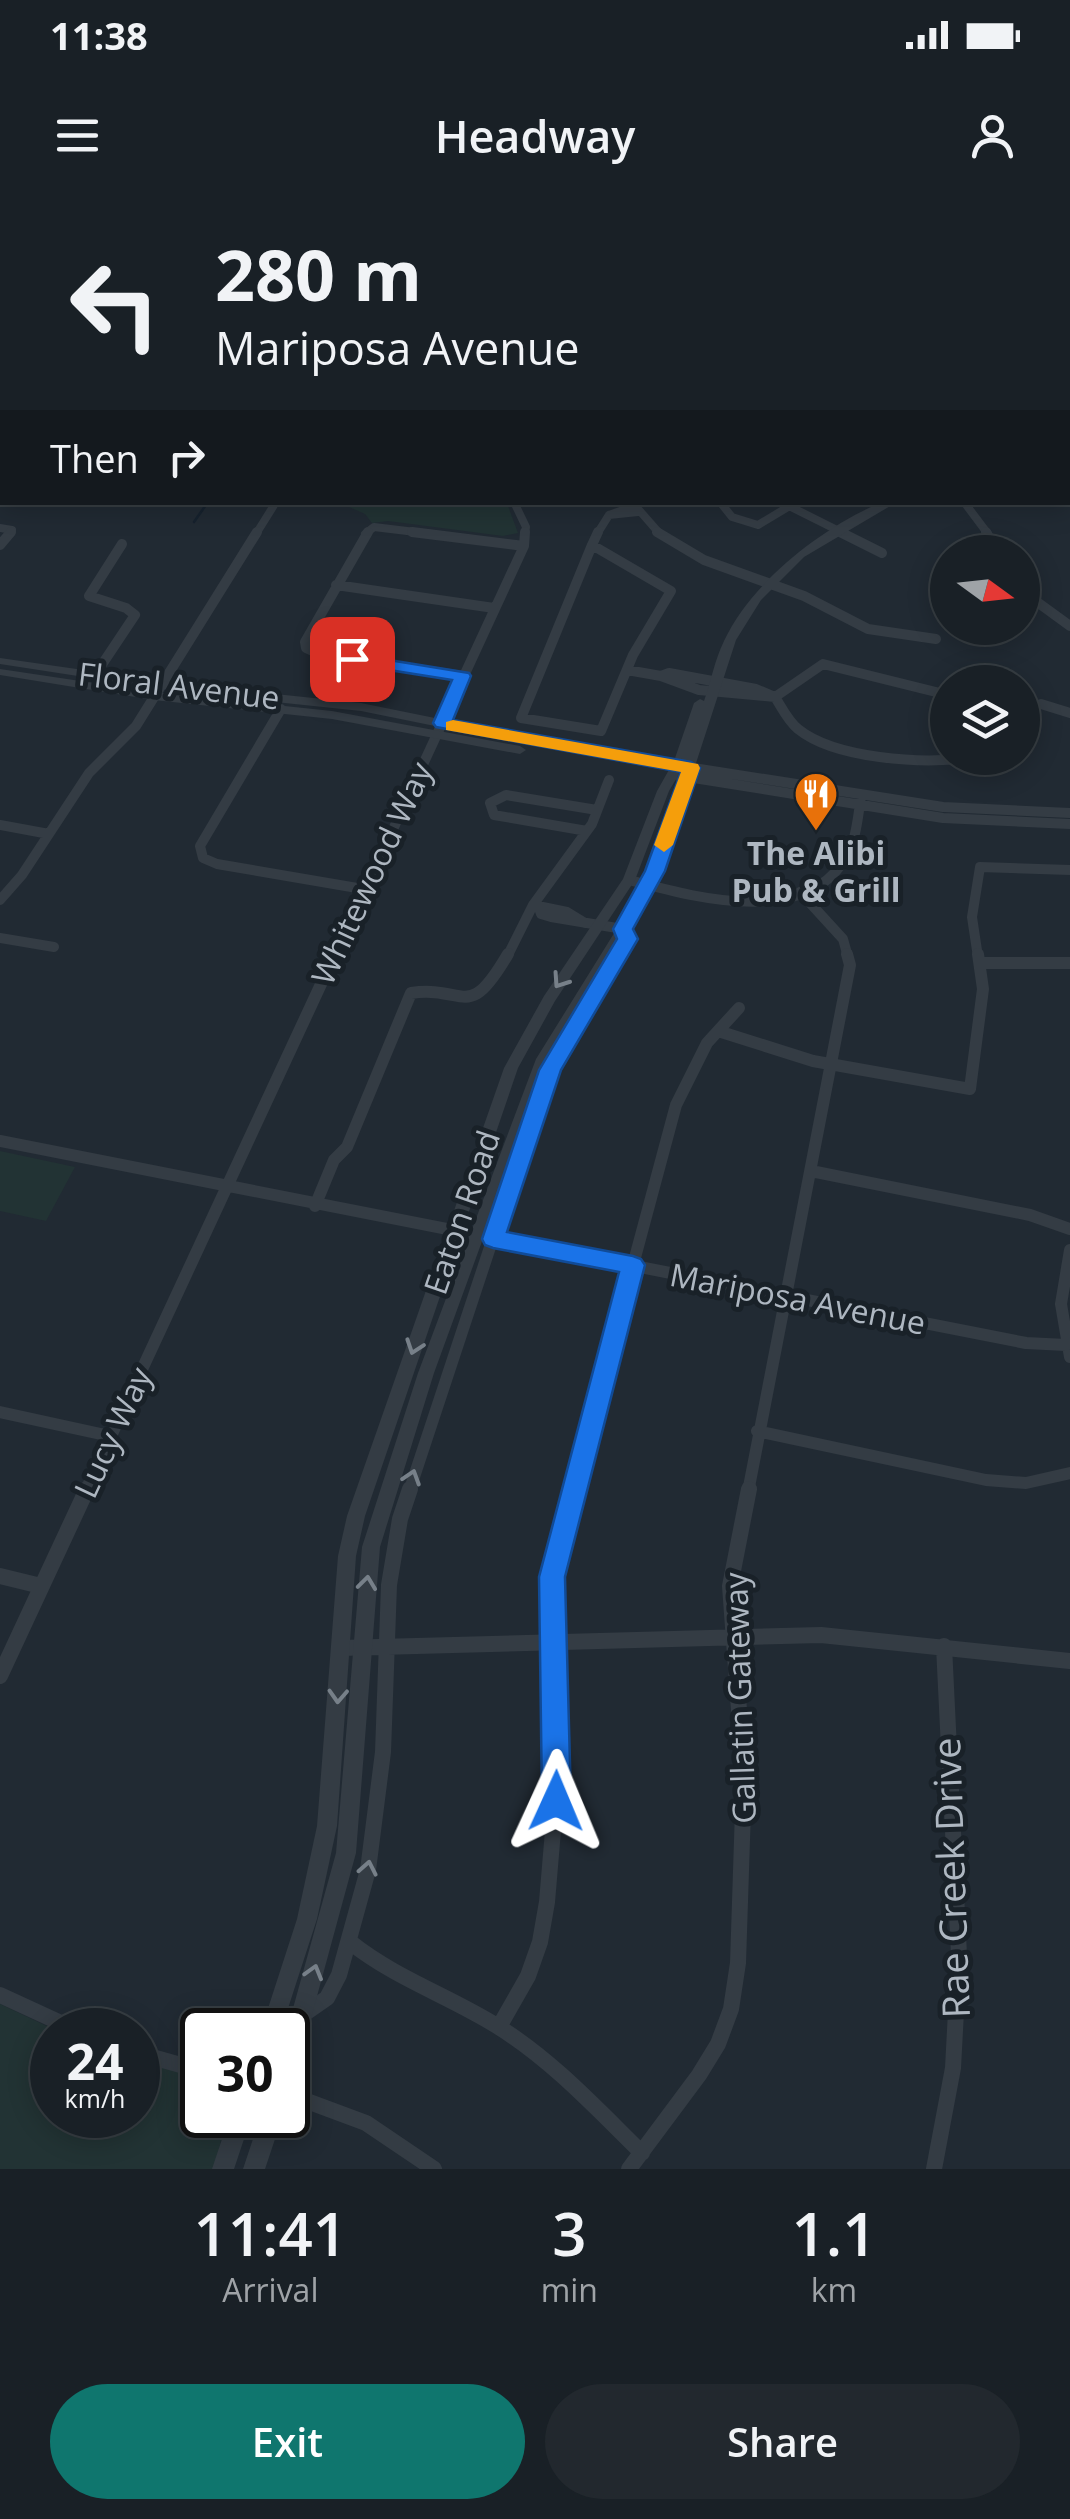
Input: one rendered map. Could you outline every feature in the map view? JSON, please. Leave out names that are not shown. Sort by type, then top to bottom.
[{"type":"street","points":[[0,900],[89,773],[129,736],[274,505]]},
{"type":"street","points":[[462,676],[319,654],[306,648],[305,642],[364,535],[374,528],[390,526],[524,546],[526,527],[515,505]]},
{"type":"street","points":[[722,505],[732,517],[758,525],[787,505]]},
{"type":"street","points":[[790,505],[882,552]]},
{"type":"street","points":[[833,529],[873,505]]},
{"type":"street","points":[[833,529],[885,505]]},
{"type":"street","points":[[966,505],[988,535]]},
{"type":"street","points":[[592,544],[671,591],[626,670],[601,731],[521,718],[592,544],[609,515],[634,507],[658,534],[680,548],[804,596],[868,629],[930,638]]},
{"type":"street","points":[[0,528],[12,530],[0,545]]},
{"type":"street","name":"Eaton Road","points":[[310,2009],[332,1991],[350,1942],[368,1870],[380,1788],[389,1585],[400,1519],[543,1060],[648,885],[727,631],[768,582],[833,529]]},
{"type":"street","points":[[95,676],[136,615],[128,608],[98,602],[89,596],[122,544]]},
{"type":"street","name":"Whitewood Way","points":[[224,1188],[524,546]]},
{"type":"street","points":[[336,585],[494,608]]},
{"type":"street","points":[[1040,604],[1070,626]]},
{"type":"street","name":"Floral Avenue","points":[[0,661],[95,676],[157,691],[326,702],[439,729]]},
{"type":"street","points":[[775,697],[823,664],[930,691]]},
{"type":"street","points":[[626,670],[661,676],[670,673],[775,697],[798,729],[823,742],[930,762]]},
{"type":"street","name":"Floral Avenue","points":[[0,672],[439,729],[973,822],[1070,824]]},
{"type":"street","points":[[1041,704],[1070,712]]},
{"type":"street","points":[[281,709],[200,846],[202,858],[363,890]]},
{"type":"street","name":"Eaton Road","points":[[278,2008],[307,1918],[327,1826],[347,1556],[356,1516],[511,1068],[592,924],[629,880],[663,791],[683,771]]},
{"type":"street","points":[[315,1206],[334,1160],[348,1148],[411,993],[416,990],[468,999],[478,995],[587,831],[609,780]]},
{"type":"street","points":[[587,831],[494,815],[490,804],[506,795],[597,810]]},
{"type":"street","points":[[629,880],[744,902],[800,892],[821,881],[845,860],[860,800]]},
{"type":"street","name":"Floral Avenue","points":[[860,800],[972,810],[1070,813]]},
{"type":"street","points":[[0,825],[49,834]]},
{"type":"street","points":[[718,1031],[833,1064],[970,1089],[984,989],[972,917],[980,867],[1070,870]]},
{"type":"street","name":"Gallatin Gateway","points":[[628,2169],[699,2075],[718,2044],[731,2009],[739,1944],[744,1779],[730,1586],[757,1430],[850,966],[849,952],[833,926],[800,892]]},
{"type":"street","points":[[536,906],[541,914],[575,925],[623,929]]},
{"type":"street","points":[[0,938],[54,947]]},
{"type":"street","points":[[982,963],[1070,963]]},
{"type":"street","points":[[499,2028],[528,1976],[548,1902],[558,1771],[552,1577],[557,1547],[676,1105],[692,1068],[738,1008]]},
{"type":"street","name":"Mariposa Avenue","points":[[0,1141],[315,1206],[1068,1351]]},
{"type":"street","points":[[811,1171],[1030,1215],[1070,1229]]},
{"type":"street","name":"Lucy Way","points":[[0,1676],[224,1188]]},
{"type":"street","name":"Eaton Road","points":[[304,2008],[346,1853],[371,1546],[382,1504],[485,1238]]},
{"type":"street","points":[[1068,1351],[1061,1286],[1070,1250]]},
{"type":"street","points":[[0,1412],[110,1436]]},
{"type":"street","points":[[757,1430],[986,1480],[1026,1483],[1070,1473]]},
{"type":"street","points":[[0,1576],[41,1586]]},
{"type":"street","points":[[341,1648],[821,1636],[1070,1661]]},
{"type":"street","name":"Rae Creek Drive","points":[[934,2169],[953,2068],[960,1955],[944,1646]]},
{"type":"street","points":[[350,1942],[386,1970],[452,2000],[499,2028],[556,2072],[642,2153]]},
{"type":"street","points":[[0,1995],[30,2009]]},
{"type":"street","points":[[310,2101],[364,2119],[402,2141],[434,2169]]},
{"type":"street","points":[[223,2169],[233,2138]]},
{"type":"street","points":[[254,2169],[264,2138]]},
{"type":"shaded area","points":[[345,505],[508,505],[518,533],[503,536],[388,521],[372,523],[365,514]]},
{"type":"shaded area","points":[[0,1151],[75,1167],[46,1221],[0,1211]]},
{"type":"shaded area","points":[[0,2004],[30,2018],[30,2138],[160,2138],[160,2065],[180,2072],[180,2138],[221,2138],[216,2169],[0,2169]]},
{"type":"waterway","points":[[194,522],[206,505]]},
{"type":"slow traffic","points":[[453,726],[691,768],[664,845]]},
{"type":"place","name":"The Alibi Pub & Grill","points":[[816,832]]},
{"type":"route","points":[[352,659],[462,676],[442,723],[691,768],[655,871],[623,929],[628,939],[550,1070],[493,1239],[633,1265],[552,1577],[556,1801]]}]
